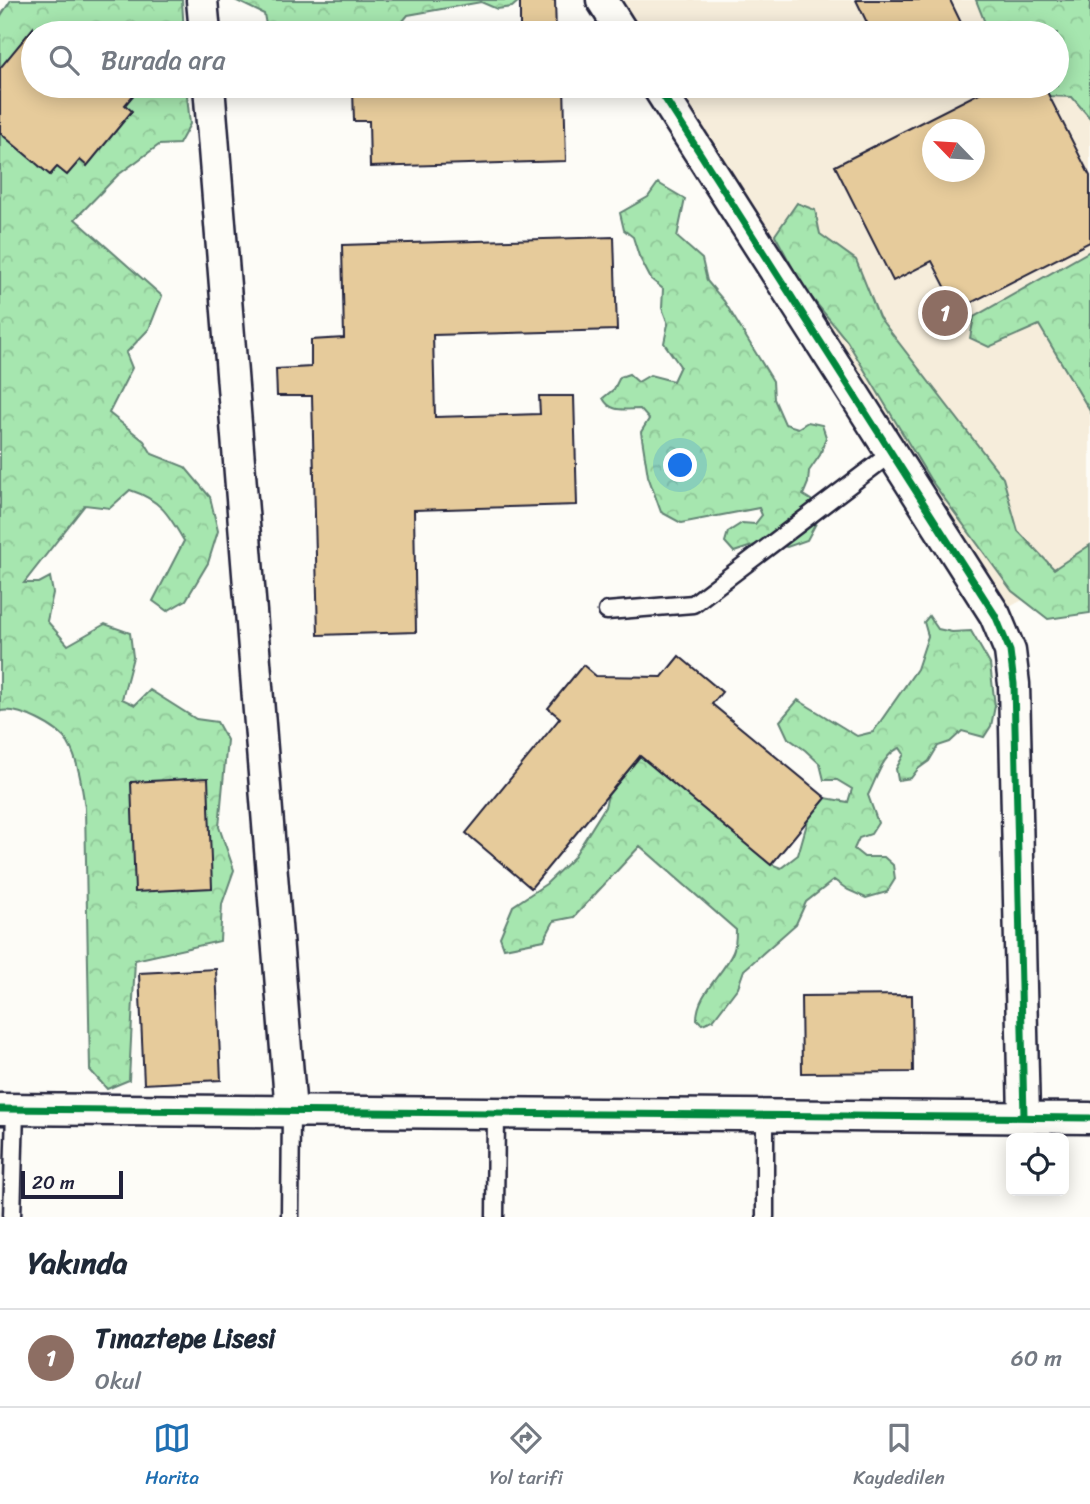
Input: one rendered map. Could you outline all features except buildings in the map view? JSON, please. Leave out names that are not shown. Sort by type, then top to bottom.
[{"type":"street","points":[[202,0],[204,21]]},
{"type":"street","points":[[602,0],[615,21]]},
{"type":"street","points":[[210,98],[291,1112]]},
{"type":"street","points":[[664,98],[995,615],[1010,651],[1014,684],[1024,1117]]},
{"type":"street","points":[[7,1110],[1090,1118]]},
{"type":"lane","points":[[607,611],[692,604],[890,454]]},
{"type":"lane","points":[[7,1110],[12,1217]]},
{"type":"lane","points":[[290,1217],[291,1112]]},
{"type":"lane","points":[[495,1217],[496,1113]]},
{"type":"lane","points":[[765,1115],[765,1217]]},
{"type":"shaded area","points":[[602,0],[1074,0],[1090,28],[1090,563],[995,615],[665,98],[1069,98],[1069,21],[615,21]]},
{"type":"green space","points":[[11,0],[182,0],[183,21],[21,21],[21,98],[187,98],[190,124],[179,144],[159,145],[118,175],[75,219],[162,296],[149,329],[126,353],[132,368],[109,413],[144,441],[152,454],[185,467],[210,497],[218,531],[208,563],[186,600],[167,611],[153,601],[184,541],[163,509],[130,490],[110,508],[85,505],[24,583],[39,583],[50,577],[53,593],[47,621],[68,645],[105,624],[130,633],[133,657],[122,699],[135,705],[150,690],[196,719],[217,722],[227,740],[219,827],[234,870],[222,904],[220,941],[135,960],[129,1080],[107,1089],[90,1070],[85,808],[77,766],[68,743],[56,731],[27,715],[0,711],[0,17]]},
{"type":"green space","points":[[235,0],[520,0],[512,7],[497,9],[481,2],[408,15],[403,21],[265,21],[264,14]]},
{"type":"green space","points":[[976,0],[1090,0],[1090,118],[1069,97],[1069,21],[984,21]]},
{"type":"green space","points":[[658,183],[685,199],[677,237],[702,259],[707,281],[724,301],[773,381],[774,399],[785,424],[798,428],[808,422],[822,425],[826,437],[820,455],[809,471],[803,495],[811,500],[821,514],[807,540],[787,547],[764,542],[734,552],[725,542],[728,532],[742,523],[755,524],[762,515],[759,508],[681,523],[661,512],[648,476],[641,432],[649,419],[640,409],[614,408],[603,398],[614,389],[620,377],[629,374],[638,382],[650,375],[673,381],[680,366],[664,343],[668,324],[662,308],[663,289],[651,279],[633,237],[624,230],[620,213],[648,197]]},
{"type":"green space","points":[[797,203],[815,210],[820,234],[856,260],[879,317],[1003,478],[1018,531],[1054,569],[1090,545],[1090,613],[1048,619],[1012,591],[930,479],[847,341],[803,287],[775,235]]},
{"type":"green space","points":[[1090,251],[1090,411],[1039,325],[989,347],[970,338],[974,317]]},
{"type":"green space","points":[[929,616],[938,629],[952,632],[971,631],[990,664],[995,706],[991,726],[984,737],[962,731],[950,742],[938,746],[929,761],[911,778],[898,780],[896,769],[904,754],[900,748],[889,755],[881,768],[868,795],[878,823],[871,834],[859,838],[854,849],[864,857],[884,857],[893,865],[895,879],[887,892],[866,898],[834,880],[806,902],[796,924],[744,970],[738,987],[713,1020],[702,1024],[697,1019],[701,1001],[733,952],[736,930],[640,846],[574,917],[554,921],[544,940],[504,948],[500,937],[513,906],[546,884],[573,858],[605,807],[608,795],[640,756],[771,864],[781,868],[798,855],[808,820],[826,798],[848,802],[852,789],[837,780],[824,780],[820,764],[788,738],[780,721],[798,700],[857,736],[873,732],[917,669],[928,636],[924,622]]},
{"type":"cycle path","points":[[665,98],[995,615],[1010,651],[1014,684],[1024,1117]]},
{"type":"cycle path","points":[[0,1109],[1090,1118]]},
{"type":"place","name":"Tınaztepe Lisesi","points":[[945,313]]}]
